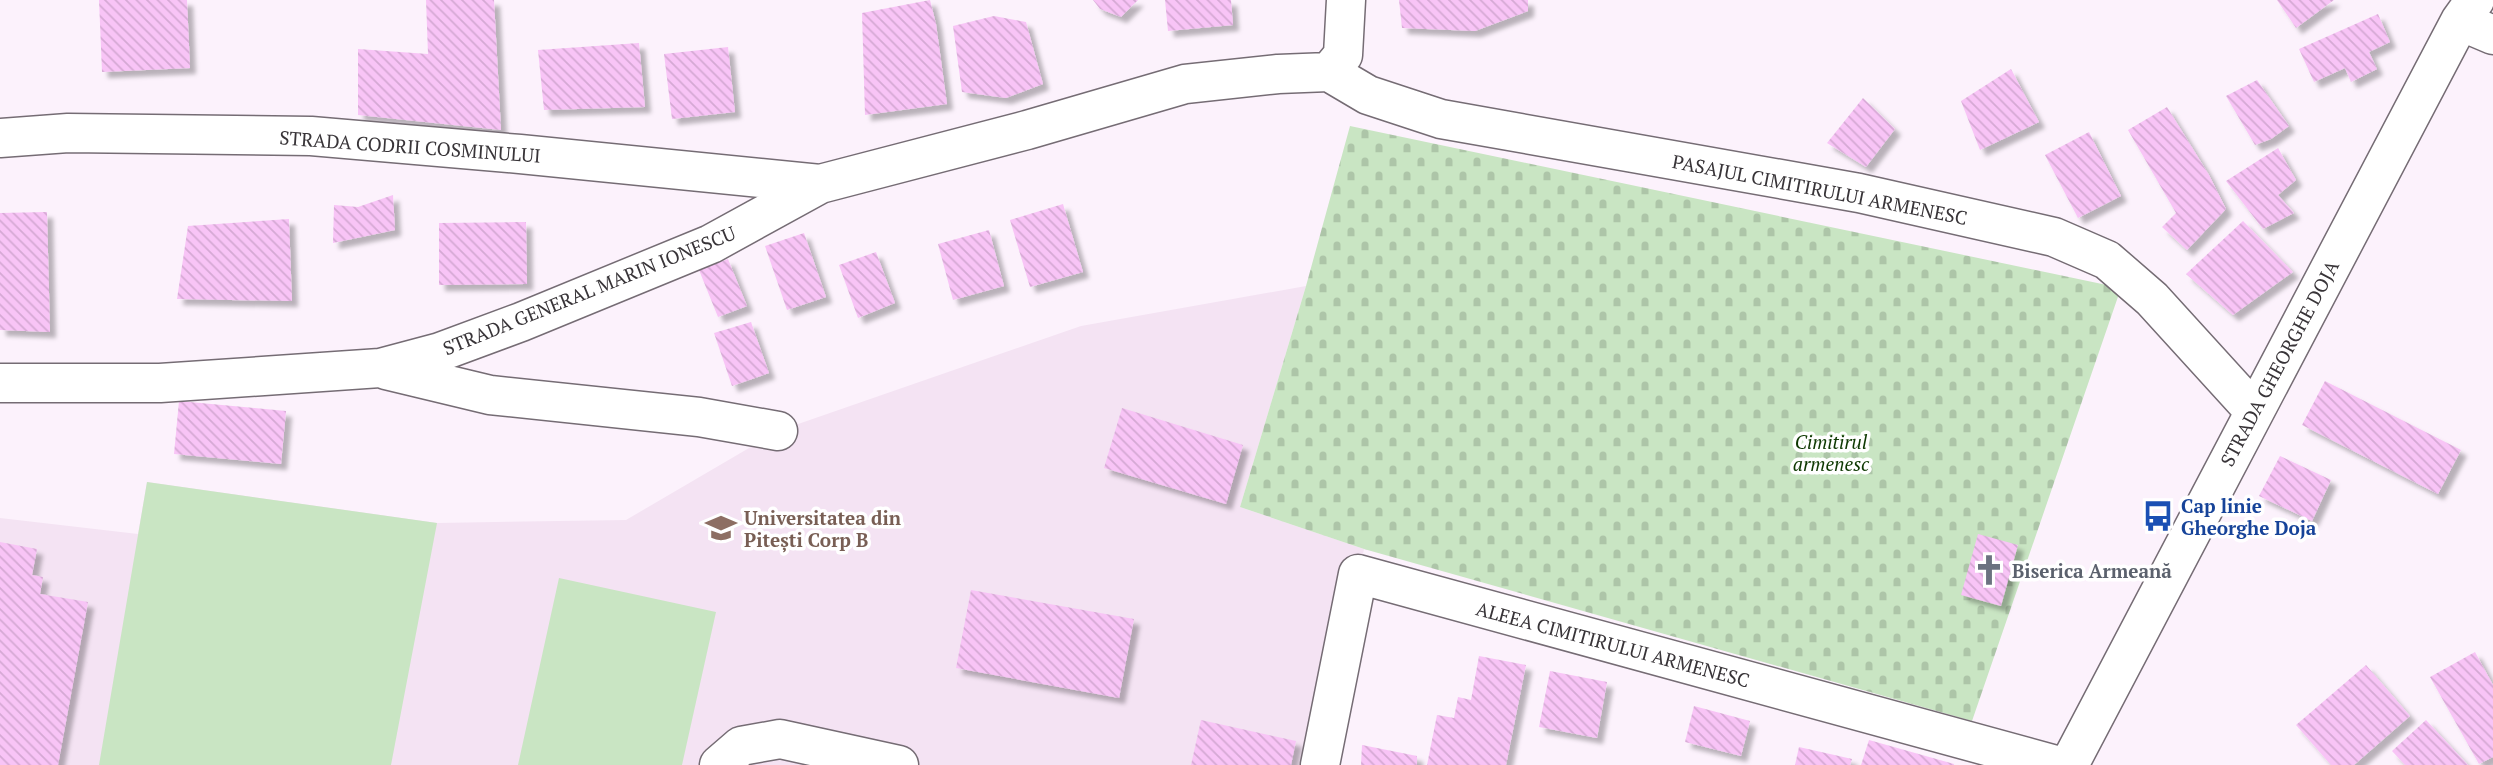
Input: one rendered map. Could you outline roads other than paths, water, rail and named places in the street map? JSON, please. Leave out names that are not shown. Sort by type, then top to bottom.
[{"type":"street","points":[[1329,72],[1343,55],[1346,0]]},
{"type":"street","name":"STRADA GHEORGHE DOJA","points":[[2069,765],[2254,411],[2476,18]]},
{"type":"street","name":"STRADA GENERAL MARIN IONESCU","points":[[0,383],[160,383],[380,368],[440,352],[521,322],[711,244],[820,184],[1027,131],[1185,84],[1278,74],[1329,72]]},
{"type":"street","name":"PASAJUL CIMITIRULUI ARMENESC","points":[[1329,72],[1368,95],[1441,119],[1859,193],[2054,237],[2106,260],[2125,275],[2152,299],[2254,411]]},
{"type":"street","name":"STRADA CODRII COSMINULUI","points":[[0,138],[68,133],[311,136],[520,153],[820,184]]},
{"type":"street","points":[[380,368],[490,395],[699,417],[778,431]]},
{"type":"street","name":"ALEEA CIMITIRULUI ARMENESC","points":[[1321,765],[1358,574],[2056,765]]},
{"type":"street","points":[[719,765],[741,746],[780,739],[899,765]]},
{"type":"place","name":"Cap linie Gheorghe Doja","points":[[2158,516]]},
{"type":"place","name":"Universitatea din Pitești Corp B","points":[[721,528]]},
{"type":"place","name":"Biserica Armeană","points":[[1989,570]]},
{"type":"park label","name":"Cimitirul armenesc","points":[[1831,452]]}]
